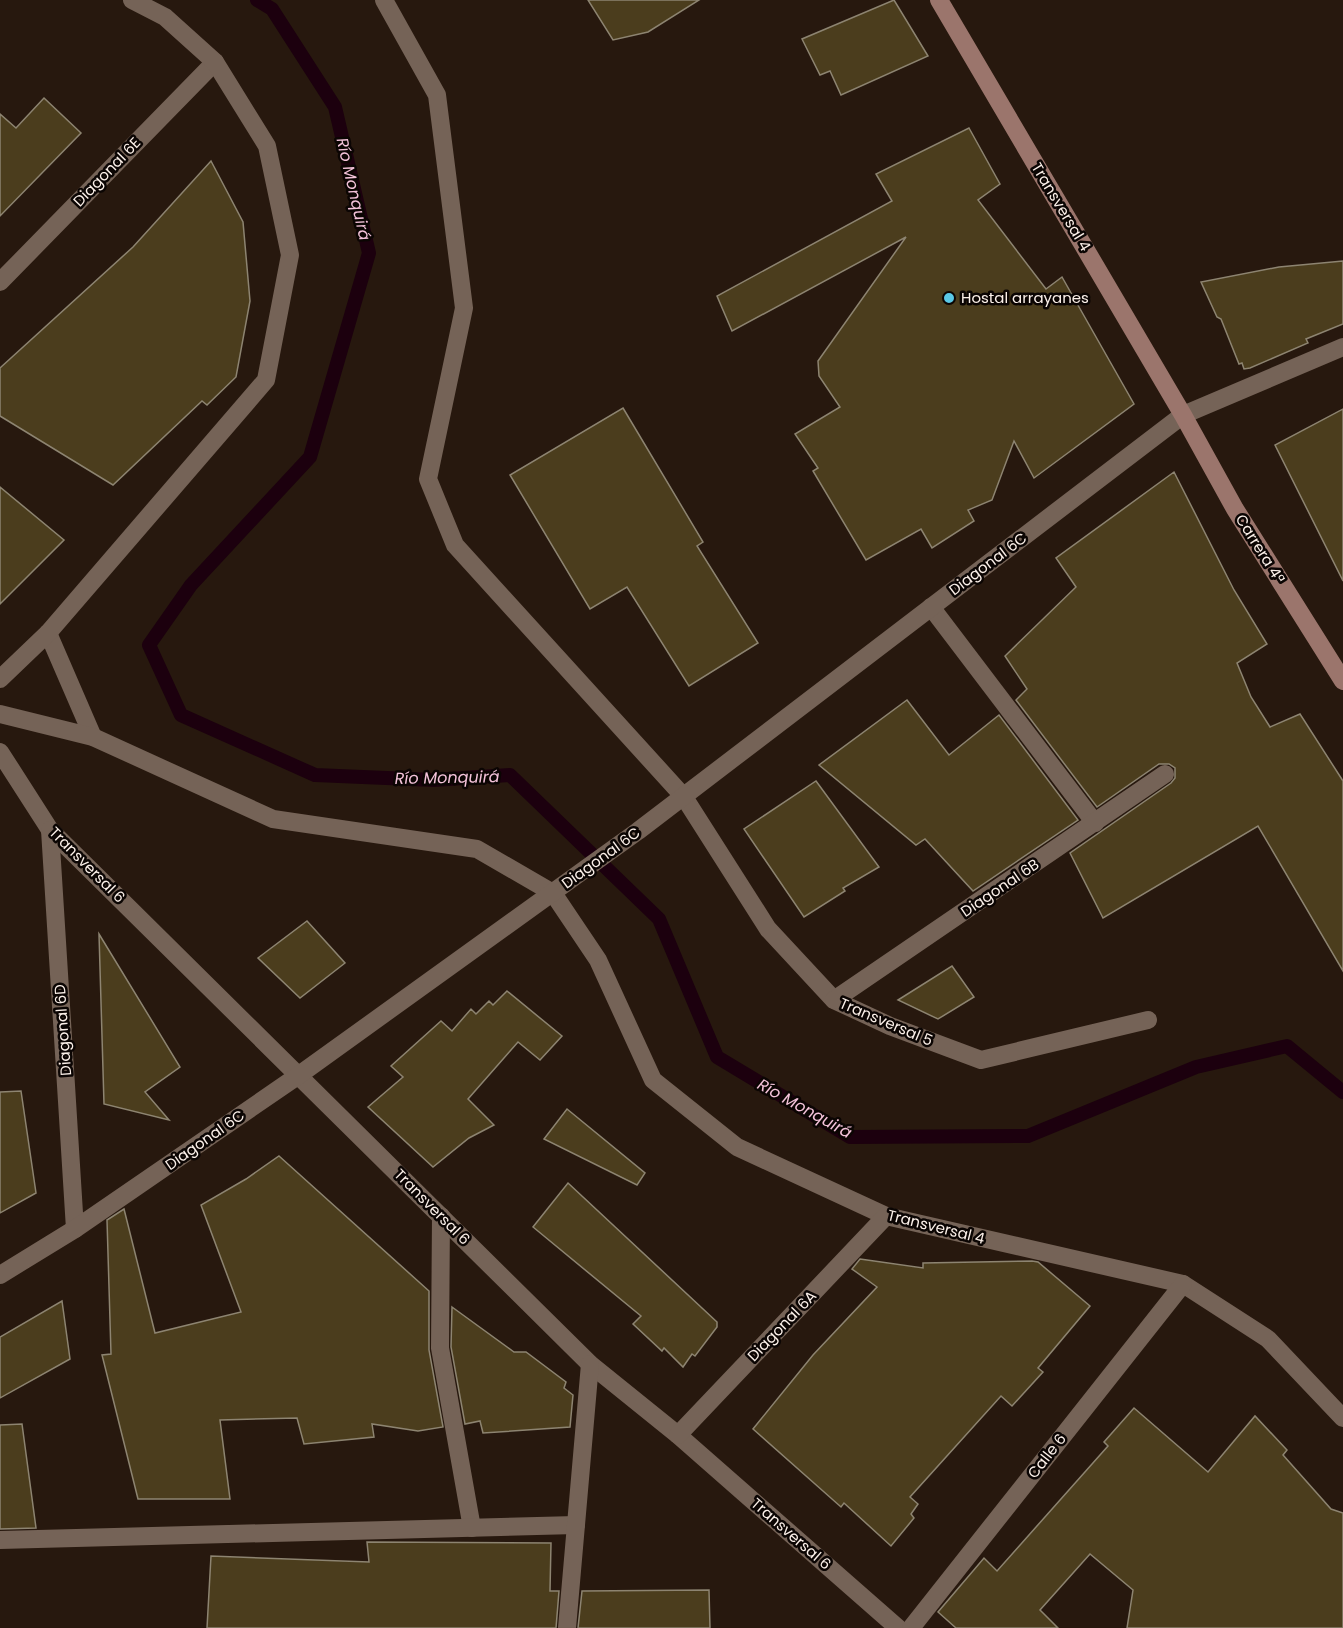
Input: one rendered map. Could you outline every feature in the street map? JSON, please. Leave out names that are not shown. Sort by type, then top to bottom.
[{"type":"street","points":[[0,679],[48,633],[266,380],[290,255],[267,146],[215,62],[165,16],[132,0]]},
{"type":"street","name":"Transversal 5","points":[[384,0],[437,95],[464,308],[428,479],[455,545],[684,796],[768,929],[834,1000],[890,1026],[981,1060],[1148,1020]]},
{"type":"street","name":"Transversal 4","points":[[939,0],[1183,415]]},
{"type":"street","name":"Diagonal 6E","points":[[0,282],[215,62]]},
{"type":"street","name":"Diagonal 6C","points":[[0,1275],[75,1229],[299,1075],[638,831],[1183,415],[1343,347]]},
{"type":"street","name":"Carrera 4ª","points":[[1183,415],[1235,509],[1343,681]]},
{"type":"street","points":[[931,608],[1095,823]]},
{"type":"street","points":[[48,633],[93,737]]},
{"type":"street","points":[[0,714],[93,737],[273,819],[477,849],[552,893]]},
{"type":"street","name":"Transversal 6","points":[[0,752],[50,830],[590,1364],[678,1435],[898,1628]]},
{"type":"street","name":"Diagonal 6B","points":[[834,1000],[1165,774]]},
{"type":"street","name":"Diagonal 6D","points":[[50,830],[75,1229]]},
{"type":"street","name":"Transversal 4","points":[[552,893],[598,960],[653,1080],[737,1147],[886,1216],[1183,1284],[1268,1339],[1343,1418]]},
{"type":"street","points":[[441,1216],[440,1348],[472,1528]]},
{"type":"street","name":"Diagonal 6A","points":[[678,1435],[886,1216]]},
{"type":"street","name":"Calle 6","points":[[911,1628],[1183,1284]]},
{"type":"street","points":[[567,1628],[590,1364]]},
{"type":"street","points":[[0,1540],[576,1525]]},
{"type":"building","points":[[588,0],[699,0],[648,32],[613,40]]},
{"type":"building","points":[[894,0],[928,56],[841,95],[830,71],[820,75],[802,39]]},
{"type":"building","points":[[44,98],[81,133],[0,216],[0,114],[16,128]]},
{"type":"building","points":[[969,128],[1000,184],[978,200],[1046,289],[1062,277],[1134,404],[1034,478],[1014,441],[992,500],[968,510],[974,521],[932,548],[921,529],[866,560],[813,471],[818,468],[795,434],[840,407],[819,376],[818,361],[906,237],[732,331],[717,296],[892,201],[876,174]]},
{"type":"building","points":[[211,161],[243,222],[250,301],[236,377],[207,405],[202,401],[113,485],[0,416],[0,368],[133,247]]},
{"type":"building","points":[[1343,261],[1343,324],[1306,339],[1308,343],[1244,369],[1242,363],[1239,364],[1221,319],[1217,317],[1201,282],[1279,267]]},
{"type":"building","points":[[623,408],[703,542],[697,546],[758,643],[689,686],[627,587],[590,609],[510,475]]},
{"type":"building","points":[[1343,409],[1343,581],[1275,445]]},
{"type":"building","points":[[1174,472],[1234,590],[1267,644],[1237,663],[1251,697],[1270,727],[1300,714],[1343,781],[1343,971],[1258,826],[1103,918],[1070,853],[1171,783],[1175,778],[1175,768],[1169,764],[1159,764],[1097,807],[1016,700],[1027,689],[1005,656],[1076,587],[1056,558]]},
{"type":"building","points":[[0,487],[64,540],[0,604]]},
{"type":"building","points":[[907,700],[949,755],[999,715],[1078,820],[973,891],[925,839],[916,845],[819,765]]},
{"type":"building","points":[[816,781],[879,867],[843,888],[845,891],[804,917],[744,829]]},
{"type":"building","points":[[307,921],[345,963],[300,998],[258,958]]},
{"type":"building","points":[[99,934],[180,1067],[145,1092],[169,1120],[104,1104]]},
{"type":"building","points":[[952,966],[974,997],[938,1019],[898,1000]]},
{"type":"building","points":[[507,991],[562,1036],[540,1060],[518,1042],[468,1099],[494,1125],[469,1138],[433,1167],[368,1107],[403,1077],[391,1066],[441,1021],[452,1031],[471,1009],[476,1014],[489,1001],[493,1005]]},
{"type":"building","points":[[21,1091],[36,1193],[0,1213],[0,1092]]},
{"type":"building","points":[[567,1109],[645,1173],[637,1185],[544,1139]]},
{"type":"building","points":[[279,1156],[429,1291],[429,1350],[443,1427],[418,1431],[372,1424],[374,1437],[304,1444],[297,1418],[220,1420],[230,1499],[138,1499],[102,1355],[111,1354],[107,1220],[124,1209],[155,1333],[241,1312],[201,1205],[246,1179]]},
{"type":"building","points":[[568,1183],[717,1322],[717,1327],[695,1356],[692,1354],[683,1367],[664,1348],[662,1351],[633,1324],[641,1316],[533,1227]]},
{"type":"building","points":[[860,1259],[923,1268],[923,1263],[1038,1262],[1090,1306],[1038,1368],[1043,1372],[1012,1406],[1001,1396],[910,1497],[918,1504],[911,1514],[914,1518],[891,1546],[844,1503],[841,1507],[753,1429],[813,1355],[877,1287],[852,1269]]},
{"type":"building","points":[[62,1301],[70,1359],[0,1398],[0,1337]]},
{"type":"building","points":[[452,1307],[514,1352],[526,1352],[566,1382],[564,1388],[573,1395],[570,1427],[483,1433],[480,1421],[465,1424],[451,1347]]},
{"type":"building","points":[[1134,1408],[1208,1472],[1255,1416],[1287,1450],[1283,1455],[1331,1509],[1343,1513],[1343,1628],[1127,1628],[1133,1590],[1090,1554],[1040,1610],[1058,1628],[956,1628],[938,1612],[984,1558],[997,1571],[1108,1446],[1104,1442]]},
{"type":"building","points":[[22,1424],[36,1528],[0,1529],[0,1425]]},
{"type":"building","points":[[367,1542],[551,1543],[550,1591],[559,1591],[556,1628],[207,1628],[211,1556],[369,1562]]},
{"type":"building","points":[[709,1590],[710,1628],[578,1628],[582,1591]]},
{"type":"waterway","name":"Río Monquirá","points":[[257,0],[272,9],[335,107],[369,253],[310,457],[191,585],[149,645],[181,715],[315,775],[434,780],[510,775],[659,919],[717,1057],[850,1137],[1028,1136],[1196,1067],[1287,1046],[1343,1092]]},
{"type":"place","name":"Hostal arrayanes","points":[[949,298]]}]
